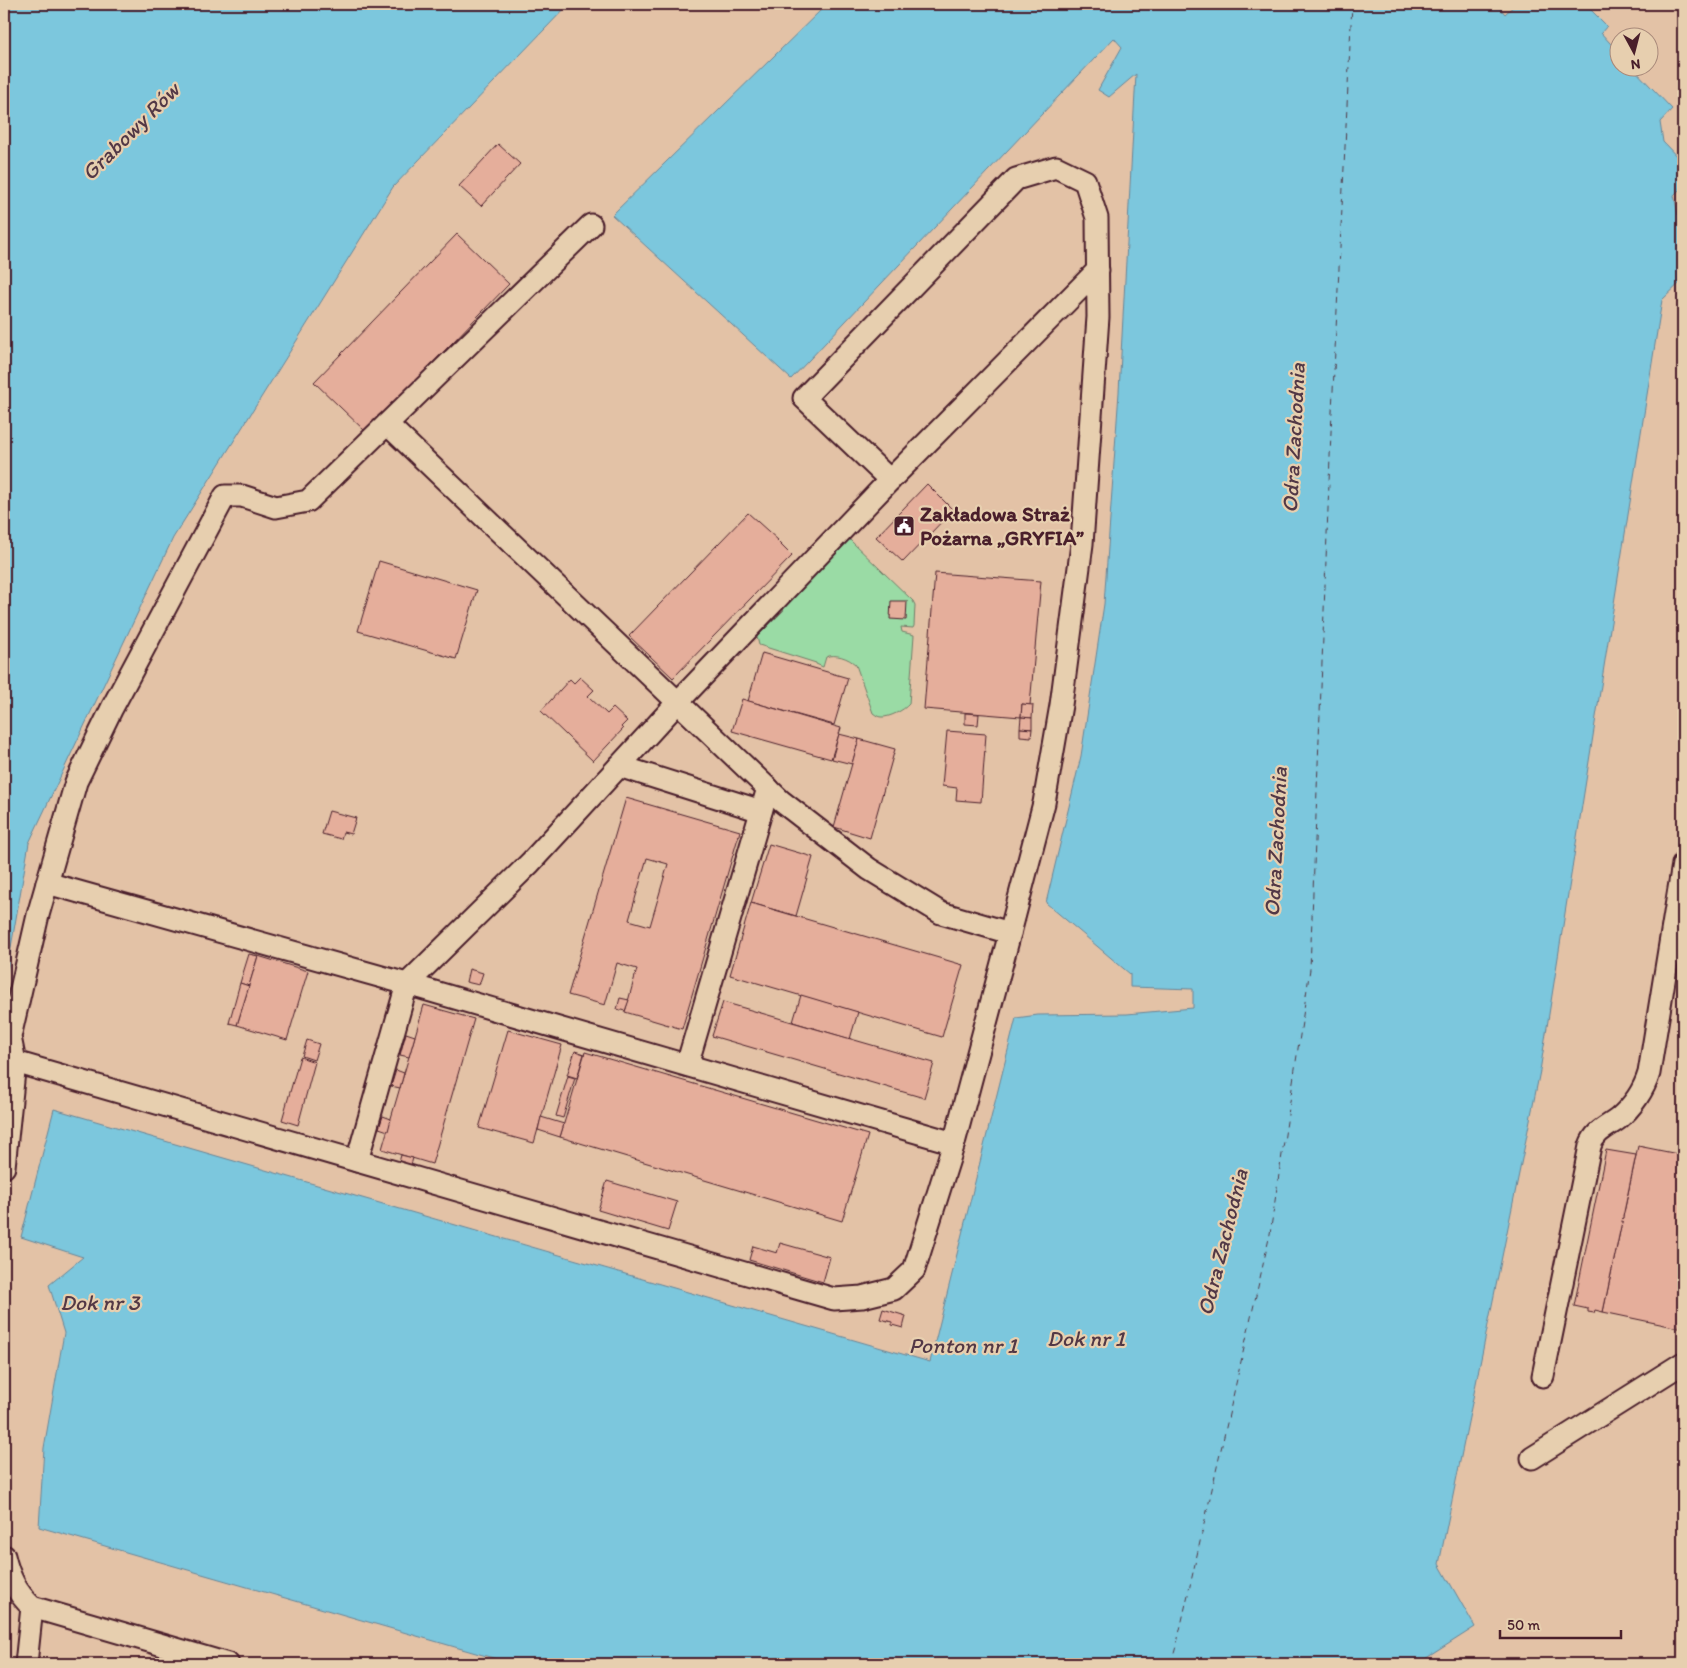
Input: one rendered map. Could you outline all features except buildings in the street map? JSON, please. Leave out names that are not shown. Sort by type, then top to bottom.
[{"type":"lane","points":[[15,1062],[834,1299],[862,1297],[894,1289],[914,1270],[954,1143],[1044,803],[1061,705],[1082,544],[1098,317],[1097,218],[1085,181],[1056,167],[1016,179],[804,398],[890,480]]},
{"type":"lane","points":[[4,1167],[15,1062],[10,1037],[38,915],[76,782],[112,708],[225,496],[242,496],[276,507],[308,502],[591,225]]},
{"type":"lane","points":[[357,1161],[407,984],[530,863],[678,702],[890,480],[1098,270]]},
{"type":"lane","points":[[387,424],[782,801],[869,869],[941,913],[1010,934]]},
{"type":"lane","points":[[620,766],[761,811]]},
{"type":"lane","points":[[687,1065],[768,788]]},
{"type":"lane","points":[[1543,1376],[1592,1140],[1596,1133],[1628,1110],[1644,1088],[1649,1073],[1683,864]]},
{"type":"lane","points":[[47,883],[407,984],[954,1143]]},
{"type":"lane","points":[[1532,1458],[1683,1363]]},
{"type":"lane","points":[[4,1556],[9,1576],[15,1588],[32,1607],[228,1664]]},
{"type":"lane","points":[[26,1664],[32,1607]]},
{"type":"shaded area","points":[[569,4],[827,4],[612,215],[791,378],[1114,37],[1122,47],[1109,96],[1136,73],[1119,392],[1104,604],[1081,756],[1046,903],[1130,974],[1130,987],[1193,989],[1193,1008],[1127,1014],[1038,1015],[1016,1018],[930,1362],[54,1110],[83,1257],[49,1285],[64,1332],[44,1448],[39,1527],[514,1664],[4,1664],[4,988],[29,843],[173,538],[393,187]]},
{"type":"shaded area","points":[[1479,4],[1683,4],[1683,1664],[1294,1664]]},
{"type":"green space","points":[[844,540],[850,540],[915,605],[913,628],[901,627],[902,632],[914,635],[909,704],[900,711],[884,717],[873,713],[856,665],[850,660],[838,656],[826,657],[823,667],[816,663],[759,645],[757,637],[784,610],[780,606]]},
{"type":"water","name":"Grabowy Rów","points":[[4,4],[569,4],[393,187],[173,538],[29,843],[4,988]]},
{"type":"water","points":[[827,4],[1502,4],[1499,7],[1505,14],[1516,4],[1593,4],[1589,8],[1607,26],[1601,33],[1610,43],[1610,78],[1643,78],[1672,109],[1660,122],[1663,142],[1683,163],[1683,186],[1674,195],[1678,215],[1683,213],[1683,280],[1662,300],[1540,1071],[1439,1564],[1475,1627],[1417,1664],[514,1664],[39,1527],[44,1448],[64,1333],[49,1285],[83,1257],[21,1237],[54,1109],[930,1362],[1016,1018],[1038,1015],[1127,1014],[1193,1008],[1193,989],[1130,987],[1130,974],[1046,903],[1081,756],[1104,604],[1119,392],[1136,74],[1109,97],[1098,90],[1122,47],[1114,38],[791,379],[612,215]]},
{"type":"ferry route","points":[[1171,1664],[1270,1234],[1310,969],[1331,432],[1352,4]]},
{"type":"place","name":"Zakładowa Straż Pożarna „GRYFIA”","points":[[904,526]]},
{"type":"water label","name":"Odra Zachodnia","points":[[1293,438]]},
{"type":"water label","name":"Odra Zachodnia","points":[[1275,842]]},
{"type":"water label","name":"Odra Zachodnia","points":[[1222,1242]]},
{"type":"water label","name":"Dok nr 3","points":[[100,1302]]},
{"type":"water label","name":"Dok nr 1","points":[[1086,1338]]},
{"type":"water label","name":"Ponton nr 1","points":[[963,1345]]}]
